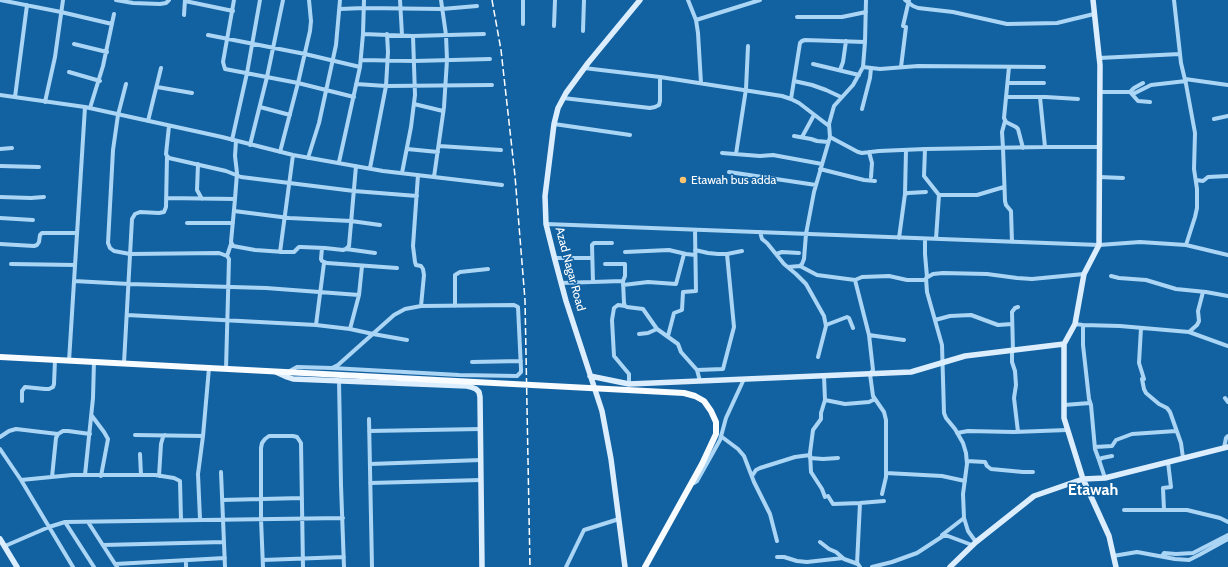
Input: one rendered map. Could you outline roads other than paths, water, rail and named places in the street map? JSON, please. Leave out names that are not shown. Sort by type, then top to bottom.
[{"type":"main road","points":[[0,357],[684,393],[695,396],[704,401],[711,411],[716,422],[716,434],[692,482],[645,567]]},
{"type":"street","points":[[0,0],[112,24]]},
{"type":"street","points":[[45,102],[54,61],[63,0]]},
{"type":"street","points":[[116,0],[133,3],[160,4],[166,3],[169,0]]},
{"type":"street","points":[[234,0],[223,62],[225,69],[298,83],[354,97]]},
{"type":"street","points":[[226,369],[229,259],[227,256],[231,244],[237,176],[234,141],[260,0]]},
{"type":"street","points":[[250,145],[267,77],[282,0]]},
{"type":"street","points":[[280,152],[305,54],[311,21],[309,0]]},
{"type":"street","points":[[308,158],[319,123],[333,62],[338,30],[340,0]]},
{"type":"street","points":[[339,162],[360,67],[364,34],[364,0]]},
{"type":"street","points":[[400,0],[402,35]]},
{"type":"street","points":[[434,176],[446,85],[447,60],[446,35],[440,0]]},
{"type":"street","points":[[523,0],[523,24]]},
{"type":"street","points":[[554,26],[555,0]]},
{"type":"street","points":[[583,31],[584,0]]},
{"type":"street","name":"Azad Nagar Road","points":[[625,567],[611,459],[602,411],[554,258],[546,224],[545,196],[554,124],[558,108],[566,93],[584,68],[640,0]]},
{"type":"street","points":[[688,0],[696,20],[700,44],[701,83]]},
{"type":"street","points":[[696,20],[760,0]]},
{"type":"street","points":[[800,266],[804,259],[806,234],[816,185],[830,137],[829,126],[834,106],[852,87],[863,68],[866,0]]},
{"type":"street","points":[[1093,0],[1100,58],[1099,245],[1084,274],[1075,324],[1064,344],[1064,418],[1083,479],[1110,540],[1116,567]]},
{"type":"street","points":[[1174,0],[1180,54],[1195,133],[1194,169],[1197,208],[1196,217],[1186,245]]},
{"type":"street","points":[[184,15],[185,1],[232,11]]},
{"type":"street","points":[[901,67],[907,1],[918,8],[953,12],[1007,24],[1057,23],[1094,14]]},
{"type":"street","points":[[15,97],[27,5]]},
{"type":"street","points":[[340,9],[442,9],[477,6]]},
{"type":"street","points":[[797,17],[842,17],[866,12]]},
{"type":"street","points":[[90,108],[100,80],[114,14]]},
{"type":"street","points":[[364,34],[413,36],[484,34]]},
{"type":"street","points":[[370,168],[386,86],[388,52],[387,34]]},
{"type":"street","points":[[208,35],[305,54],[333,62],[360,67]]},
{"type":"street","points":[[402,173],[414,104],[415,85],[413,36]]},
{"type":"street","points":[[791,99],[800,43],[802,41],[865,42]]},
{"type":"street","points":[[840,70],[843,62],[846,41]]},
{"type":"street","points":[[74,44],[107,52]]},
{"type":"street","points":[[736,154],[746,90],[748,46]]},
{"type":"street","points":[[1100,58],[1180,54]]},
{"type":"street","points":[[361,60],[414,61],[490,59]]},
{"type":"street","points":[[813,64],[859,74]]},
{"type":"street","points":[[863,68],[880,69],[918,66],[1044,67]]},
{"type":"street","points":[[1009,67],[1005,120],[1002,132],[1004,148],[1005,203],[1011,211],[1012,242]]},
{"type":"street","points":[[148,121],[161,68]]},
{"type":"street","points":[[584,68],[660,77],[782,96],[791,99],[829,126]]},
{"type":"street","points":[[862,109],[871,68]]},
{"type":"street","points":[[69,72],[100,80]]},
{"type":"street","points":[[563,98],[650,108],[655,107],[659,105],[660,101],[660,77]]},
{"type":"street","points":[[1100,92],[1131,93],[1151,85],[1185,80],[1228,85]]},
{"type":"street","points":[[794,81],[812,85],[841,97]]},
{"type":"street","points":[[1008,83],[1044,83]]},
{"type":"street","points":[[1131,93],[1135,87],[1143,83]]},
{"type":"street","points":[[126,84],[118,115],[113,150],[108,243],[110,248],[114,251],[130,254],[219,253],[227,256]]},
{"type":"street","points":[[356,84],[386,86],[492,85]]},
{"type":"street","points":[[157,87],[192,93]]},
{"type":"street","points":[[1131,93],[1138,101],[1150,102]]},
{"type":"street","points":[[0,95],[90,108],[308,158],[402,173],[502,185]]},
{"type":"street","points":[[1006,98],[1040,97],[1078,99]]},
{"type":"street","points":[[1040,97],[1045,147]]},
{"type":"street","points":[[414,104],[443,110]]},
{"type":"street","points":[[69,361],[85,107]]},
{"type":"street","points":[[260,107],[290,115]]},
{"type":"street","points":[[802,138],[814,115]]},
{"type":"street","points":[[1214,119],[1228,116]]},
{"type":"street","points":[[1005,120],[1018,129],[1023,148]]},
{"type":"street","points":[[554,124],[630,135]]},
{"type":"street","points":[[124,363],[132,218],[135,214],[140,212],[164,212],[166,207],[169,126]]},
{"type":"street","points":[[794,136],[828,142]]},
{"type":"street","points":[[830,137],[858,152],[925,149],[1045,147],[1100,148]]},
{"type":"street","points":[[439,146],[501,150]]},
{"type":"street","points":[[0,149],[12,148]]},
{"type":"street","points":[[407,149],[438,152]]},
{"type":"street","points":[[925,149],[924,176],[939,196],[936,239]]},
{"type":"street","points":[[899,238],[905,194],[906,150]]},
{"type":"street","points":[[870,152],[872,163],[871,177]]},
{"type":"street","points":[[722,153],[764,156],[773,155],[822,164]]},
{"type":"street","points":[[280,252],[293,155]]},
{"type":"street","points":[[167,156],[172,159],[226,171],[237,176],[354,192],[417,196]]},
{"type":"street","points":[[198,164],[197,190],[202,199]]},
{"type":"street","points":[[0,166],[39,167]]},
{"type":"street","points":[[346,249],[349,246],[356,166]]},
{"type":"street","points":[[820,169],[864,180],[875,181]]},
{"type":"street","points":[[729,172],[816,185]]},
{"type":"street","points":[[418,174],[413,246],[414,262],[423,269],[424,275],[421,306]]},
{"type":"street","points":[[1196,180],[1203,181],[1208,176],[1228,176]]},
{"type":"street","points":[[1100,177],[1123,178]]},
{"type":"street","points":[[939,196],[977,195],[1004,187]]},
{"type":"street","points":[[905,194],[926,192]]},
{"type":"street","points":[[0,197],[44,197]]},
{"type":"street","points":[[166,198],[236,199]]},
{"type":"street","points":[[234,211],[285,217],[351,221],[380,225]]},
{"type":"street","points":[[0,218],[33,220]]},
{"type":"street","points":[[187,223],[233,223]]},
{"type":"street","points":[[546,224],[1099,245],[1140,242],[1186,245],[1228,255]]},
{"type":"street","points":[[668,336],[674,314],[682,310],[683,292],[696,292],[695,230]]},
{"type":"street","points":[[760,232],[763,240],[788,268],[806,284],[824,316],[826,325],[818,356]]},
{"type":"street","points":[[0,244],[34,246],[39,242],[40,235],[42,233],[77,233]]},
{"type":"street","points":[[925,239],[927,292],[942,345],[944,413],[963,443],[967,461],[963,500],[964,518],[974,544]]},
{"type":"street","points":[[594,282],[592,244],[612,243]]},
{"type":"street","points":[[231,244],[236,248],[280,252],[294,252],[298,247],[301,247],[346,249],[375,253]]},
{"type":"street","points":[[316,325],[324,263],[321,259],[321,250],[322,248],[325,248]]},
{"type":"street","points":[[625,252],[669,250],[695,255]]},
{"type":"street","points":[[695,250],[708,253],[727,254],[742,251]]},
{"type":"street","points":[[776,254],[782,252],[799,253]]},
{"type":"street","points":[[561,283],[648,282],[676,284],[684,254]]},
{"type":"street","points":[[697,370],[724,369],[734,327],[727,254]]},
{"type":"street","points":[[554,258],[592,258]]},
{"type":"street","points":[[324,263],[397,268]]},
{"type":"street","points":[[11,264],[75,265]]},
{"type":"street","points":[[605,264],[624,264],[626,273],[623,283],[625,306]]},
{"type":"street","points":[[350,329],[359,295],[362,266]]},
{"type":"street","points":[[788,268],[800,266],[818,275],[855,280],[862,277],[889,276],[907,280],[927,278],[938,274],[987,274],[1032,279],[1084,274]]},
{"type":"street","points":[[455,306],[455,276],[460,272],[488,269]]},
{"type":"street","points":[[1111,276],[1146,280],[1176,289],[1228,296]]},
{"type":"street","points":[[855,280],[869,335],[873,370],[870,374],[873,396],[886,416],[886,480],[882,494]]},
{"type":"street","points":[[74,281],[228,288],[266,288],[359,295]]},
{"type":"street","points":[[1189,332],[1197,325],[1199,321],[1200,316],[1198,311],[1203,292]]},
{"type":"street","points":[[288,372],[297,367],[515,377],[520,375],[521,372],[518,309],[517,306],[514,305],[421,306],[405,309],[394,315],[338,365],[332,368]]},
{"type":"street","points":[[629,384],[629,374],[614,356],[612,320],[614,308],[618,305],[643,309],[657,329],[678,344],[681,352],[697,370],[700,381]]},
{"type":"street","points":[[1018,307],[1012,312],[1012,364],[1015,371],[1016,385],[1014,396],[1018,432]]},
{"type":"street","points":[[127,315],[316,325],[350,329],[407,340]]},
{"type":"street","points":[[935,320],[950,316],[966,315],[975,316],[998,326],[1012,324]]},
{"type":"street","points":[[826,325],[847,317],[849,318],[853,328]]},
{"type":"street","points":[[1075,324],[1083,326],[1120,326],[1189,332],[1228,346]]},
{"type":"street","points":[[1083,326],[1082,345],[1095,447],[1104,478]]},
{"type":"street","points":[[1141,328],[1138,364],[1143,379],[1144,388],[1146,393],[1159,404],[1167,408],[1170,412],[1181,443],[1183,458]]},
{"type":"street","points":[[639,334],[648,333],[657,329]]},
{"type":"street","points":[[869,335],[904,340]]},
{"type":"street","points":[[590,376],[629,384],[911,372],[966,356],[1012,349],[1064,344]]},
{"type":"street","points":[[22,401],[22,391],[25,387],[49,389],[53,387],[55,360]]},
{"type":"street","points":[[85,475],[94,398],[94,361]]},
{"type":"street","points":[[472,362],[520,361]]},
{"type":"street","points":[[200,520],[198,474],[209,368]]},
{"type":"street","points":[[275,371],[293,379],[472,387],[479,392],[481,429],[482,567]]},
{"type":"street","points":[[824,376],[825,400],[821,413],[821,419],[813,432],[810,457],[812,474],[833,504],[884,501]]},
{"type":"street","points":[[692,482],[694,483],[697,481],[722,437],[726,418],[744,379]]},
{"type":"street","points":[[339,381],[344,567]]},
{"type":"street","points":[[825,400],[845,404],[867,402],[875,399]]},
{"type":"street","points":[[1064,405],[1090,403]]},
{"type":"street","points":[[92,416],[108,439],[101,476]]},
{"type":"street","points":[[369,419],[372,567]]},
{"type":"street","points":[[0,437],[12,430],[19,429],[58,434],[63,431],[68,431],[90,434]]},
{"type":"street","points":[[369,431],[481,429]]},
{"type":"street","points":[[957,433],[968,431],[1018,432],[1067,430]]},
{"type":"street","points":[[1095,447],[1112,446],[1116,440],[1132,434],[1176,432]]},
{"type":"street","points":[[52,477],[56,438],[58,434]]},
{"type":"street","points":[[135,435],[203,436]]},
{"type":"street","points":[[159,476],[161,444],[165,435]]},
{"type":"street","points":[[263,567],[261,519],[262,443],[270,436],[293,436],[297,437],[301,443],[303,567]]},
{"type":"street","points":[[950,567],[974,544],[1034,496],[1083,479],[1104,478],[1226,448],[1226,438],[1228,436]]},
{"type":"street","points":[[722,437],[741,452],[770,514],[777,541]]},
{"type":"street","points":[[0,448],[73,567]]},
{"type":"street","points":[[140,454],[141,475]]},
{"type":"street","points":[[1099,460],[1112,456]]},
{"type":"street","points":[[752,476],[756,470],[760,468],[795,457],[823,459],[838,458]]},
{"type":"street","points":[[370,464],[481,460]]},
{"type":"street","points":[[967,461],[985,462],[991,469],[1033,472]]},
{"type":"street","points":[[1164,510],[1163,488],[1171,487],[1168,462]]},
{"type":"street","points":[[221,472],[225,567]]},
{"type":"street","points":[[886,473],[942,476],[965,481]]},
{"type":"street","points":[[21,480],[85,475],[141,475],[174,478],[180,481],[181,520]]},
{"type":"street","points":[[370,483],[481,480]]},
{"type":"street","points":[[222,500],[302,498]]},
{"type":"street","points":[[820,542],[829,549],[838,553],[849,564],[859,565],[860,503]]},
{"type":"street","points":[[1124,510],[1191,511],[1220,518],[1228,522]]},
{"type":"street","points":[[4,546],[49,527],[65,522],[343,518]]},
{"type":"street","points":[[872,567],[892,562],[917,552],[964,518]]},
{"type":"street","points":[[566,567],[584,530],[619,519]]},
{"type":"street","points":[[65,522],[94,567]]},
{"type":"street","points":[[88,522],[116,565],[225,558]]},
{"type":"street","points":[[1162,555],[1193,553],[1228,535]]},
{"type":"street","points":[[940,536],[948,536],[974,544]]},
{"type":"street","points":[[0,539],[17,567]]},
{"type":"street","points":[[1113,554],[1137,552],[1189,560],[1228,540]]},
{"type":"street","points":[[103,545],[224,542]]},
{"type":"street","points":[[263,560],[344,557]]},
{"type":"street","points":[[776,557],[784,557],[807,562],[843,558]]},
{"type":"street","points":[[186,560],[186,567]]},
{"type":"railway","points":[[492,0],[501,50],[515,176],[525,300],[530,567]]},
{"type":"place","name":"Etawah bus adda","points":[[683,180]]},
{"type":"district","name":"Etawah","points":[[1093,490]]}]
